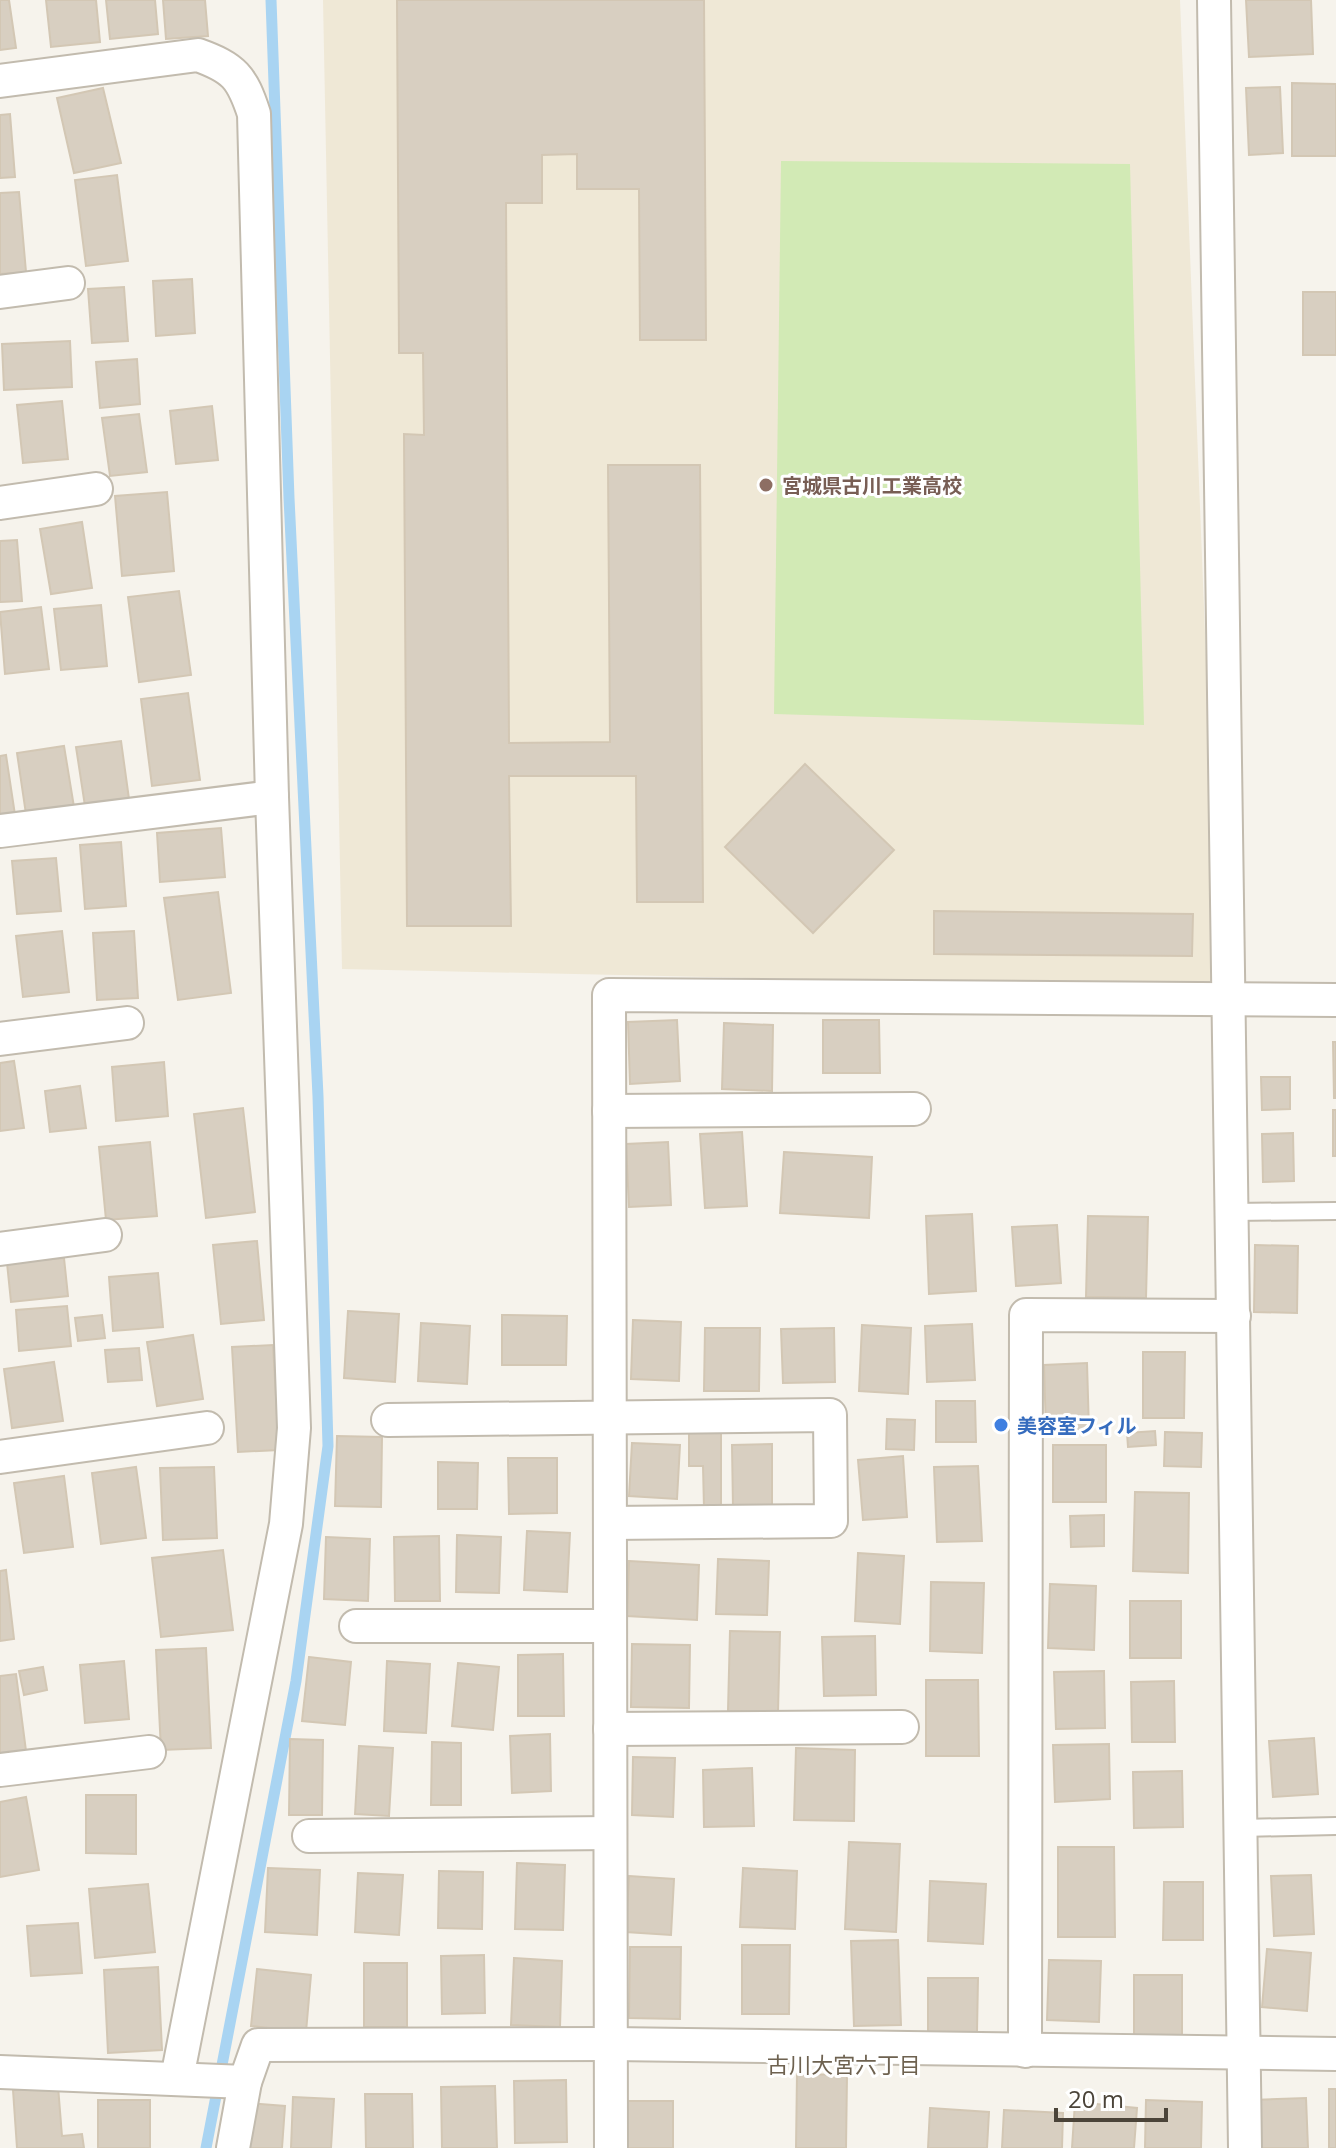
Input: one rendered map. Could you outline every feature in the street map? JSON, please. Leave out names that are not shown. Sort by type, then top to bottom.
[{"type":"street","points":[[1214,0],[1245,2148]]},
{"type":"street","points":[[0,81],[198,55],[225,64],[246,89],[254,114],[272,797],[294,1428],[286,1524],[185,2079]]},
{"type":"street","points":[[0,292],[68,283]]},
{"type":"street","points":[[0,503],[96,489]]},
{"type":"street","points":[[0,831],[272,797]]},
{"type":"street","points":[[611,2148],[609,995],[1336,1000]]},
{"type":"street","points":[[0,1039],[127,1023]]},
{"type":"street","points":[[609,1111],[914,1109]]},
{"type":"street","points":[[0,1249],[105,1235]]},
{"type":"street","points":[[1025,2051],[1026,1315],[1234,1316]]},
{"type":"street","points":[[388,1420],[830,1415],[831,1521],[610,1523]]},
{"type":"street","points":[[0,1457],[207,1428]]},
{"type":"street","points":[[356,1626],[610,1626]]},
{"type":"street","points":[[610,1729],[902,1727]]},
{"type":"street","points":[[0,1770],[149,1752]]},
{"type":"street","points":[[309,1836],[610,1833]]},
{"type":"street","points":[[233,2148],[245,2082],[258,2045],[611,2044],[1336,2054]]},
{"type":"street","points":[[0,2072],[245,2082]]},
{"type":"lane","points":[[1232,1212],[1336,1211]]},
{"type":"lane","points":[[1241,1828],[1336,1826]]},
{"type":"shaded area","name":"宮城県古川工業高校","points":[[323,0],[1180,0],[1219,988],[342,969]]},
{"type":"green space","points":[[781,161],[1130,164],[1144,725],[774,714]]},
{"type":"building","points":[[0,0],[9,0],[16,48],[0,50]]},
{"type":"building","points":[[46,0],[96,0],[100,42],[51,47]]},
{"type":"building","points":[[106,0],[155,0],[158,34],[110,39]]},
{"type":"building","points":[[163,0],[205,0],[208,36],[166,39]]},
{"type":"building","points":[[397,0],[704,0],[706,340],[640,340],[639,189],[577,189],[577,154],[542,155],[542,203],[506,203],[509,743],[610,742],[608,465],[700,465],[703,902],[637,902],[636,776],[509,776],[511,926],[407,926],[404,434],[424,435],[423,353],[399,353]]},
{"type":"building","points":[[1246,0],[1311,0],[1313,54],[1249,57]]},
{"type":"building","points":[[1292,83],[1336,84],[1336,156],[1292,156]]},
{"type":"building","points":[[1280,87],[1283,153],[1249,155],[1246,88]]},
{"type":"building","points":[[103,88],[121,163],[74,173],[57,98]]},
{"type":"building","points":[[10,114],[15,177],[0,178],[0,115]]},
{"type":"building","points":[[117,175],[128,261],[86,266],[75,180]]},
{"type":"building","points":[[19,192],[26,272],[0,274],[0,193]]},
{"type":"building","points":[[192,279],[195,333],[156,336],[153,281]]},
{"type":"building","points":[[124,287],[128,341],[92,343],[88,289]]},
{"type":"building","points":[[1303,292],[1336,292],[1336,355],[1303,355]]},
{"type":"building","points":[[70,341],[72,387],[4,390],[2,344]]},
{"type":"building","points":[[137,359],[140,404],[100,408],[96,362]]},
{"type":"building","points":[[62,401],[68,459],[23,463],[17,405]]},
{"type":"building","points":[[212,406],[218,460],[176,464],[170,411]]},
{"type":"building","points":[[139,414],[147,472],[110,476],[102,418]]},
{"type":"building","points":[[167,492],[174,571],[122,576],[115,496]]},
{"type":"building","points":[[82,522],[92,588],[51,594],[40,529]]},
{"type":"building","points":[[17,540],[22,601],[0,602],[0,541]]},
{"type":"building","points":[[179,591],[191,675],[139,682],[128,597]]},
{"type":"building","points":[[101,605],[107,666],[61,670],[54,609]]},
{"type":"building","points":[[41,607],[49,669],[5,674],[0,612]]},
{"type":"building","points":[[188,693],[200,780],[152,786],[141,699]]},
{"type":"building","points":[[121,741],[129,799],[85,806],[76,747]]},
{"type":"building","points":[[64,746],[74,807],[26,814],[17,753]]},
{"type":"building","points":[[6,755],[15,815],[0,817],[0,756]]},
{"type":"building","points":[[805,764],[894,850],[813,933],[725,847]]},
{"type":"building","points":[[221,828],[225,877],[160,882],[157,833]]},
{"type":"building","points":[[121,842],[126,906],[85,909],[80,845]]},
{"type":"building","points":[[56,858],[61,911],[17,914],[12,861]]},
{"type":"building","points":[[218,892],[231,993],[178,1000],[164,898]]},
{"type":"building","points":[[934,911],[1193,914],[1192,956],[934,954]]},
{"type":"building","points":[[62,931],[69,992],[23,997],[16,936]]},
{"type":"building","points":[[134,931],[138,998],[97,1000],[93,933]]},
{"type":"building","points":[[677,1020],[680,1081],[630,1084],[628,1022]]},
{"type":"building","points":[[823,1020],[879,1020],[880,1073],[823,1073]]},
{"type":"building","points":[[724,1023],[773,1025],[772,1091],[722,1089]]},
{"type":"building","points":[[1333,1042],[1336,1042],[1336,1098],[1334,1098]]},
{"type":"building","points":[[14,1061],[24,1128],[0,1131],[0,1063]]},
{"type":"building","points":[[164,1062],[168,1116],[116,1121],[112,1067]]},
{"type":"building","points":[[1261,1077],[1290,1077],[1290,1109],[1262,1110]]},
{"type":"building","points":[[80,1086],[86,1128],[50,1132],[45,1091]]},
{"type":"building","points":[[243,1108],[255,1212],[206,1218],[194,1114]]},
{"type":"building","points":[[1333,1110],[1336,1110],[1336,1156],[1333,1156]]},
{"type":"building","points":[[742,1132],[747,1206],[705,1208],[700,1134]]},
{"type":"building","points":[[1293,1133],[1294,1181],[1263,1182],[1262,1134]]},
{"type":"building","points":[[150,1142],[157,1216],[106,1220],[99,1147]]},
{"type":"building","points":[[668,1142],[671,1205],[629,1207],[626,1144]]},
{"type":"building","points":[[784,1152],[872,1157],[869,1218],[780,1213]]},
{"type":"building","points":[[972,1214],[976,1291],[929,1294],[926,1216]]},
{"type":"building","points":[[1088,1216],[1148,1217],[1146,1298],[1086,1297]]},
{"type":"building","points":[[1057,1225],[1061,1283],[1016,1286],[1012,1227]]},
{"type":"building","points":[[257,1241],[264,1320],[221,1324],[213,1245]]},
{"type":"building","points":[[1255,1245],[1298,1246],[1297,1313],[1254,1312]]},
{"type":"building","points":[[64,1258],[68,1296],[11,1302],[7,1263]]},
{"type":"building","points":[[158,1273],[163,1327],[113,1331],[109,1277]]},
{"type":"building","points":[[67,1306],[71,1346],[19,1351],[16,1310]]},
{"type":"building","points":[[348,1311],[399,1314],[395,1382],[344,1378]]},
{"type":"building","points":[[102,1315],[105,1338],[78,1341],[75,1318]]},
{"type":"building","points":[[502,1315],[567,1316],[566,1365],[502,1365]]},
{"type":"building","points":[[633,1320],[681,1322],[679,1381],[631,1379]]},
{"type":"building","points":[[421,1323],[470,1326],[467,1384],[418,1381]]},
{"type":"building","points":[[972,1324],[975,1380],[927,1382],[925,1326]]},
{"type":"building","points":[[862,1325],[911,1328],[908,1394],[859,1391]]},
{"type":"building","points":[[705,1328],[760,1328],[759,1391],[704,1391]]},
{"type":"building","points":[[834,1328],[835,1382],[783,1383],[781,1329]]},
{"type":"building","points":[[193,1335],[203,1399],[157,1406],[147,1342]]},
{"type":"building","points":[[273,1345],[279,1450],[238,1452],[232,1347]]},
{"type":"building","points":[[139,1348],[142,1380],[108,1382],[105,1350]]},
{"type":"building","points":[[1143,1352],[1185,1352],[1184,1418],[1143,1418]]},
{"type":"building","points":[[54,1362],[63,1421],[12,1428],[4,1369]]},
{"type":"building","points":[[1087,1363],[1089,1431],[1046,1432],[1044,1365]]},
{"type":"building","points":[[936,1401],[975,1401],[976,1442],[936,1442]]},
{"type":"building","points":[[887,1419],[915,1420],[914,1450],[886,1449]]},
{"type":"building","points":[[1155,1431],[1156,1445],[1128,1447],[1127,1433]]},
{"type":"building","points":[[1165,1432],[1202,1433],[1201,1467],[1164,1466]]},
{"type":"building","points":[[689,1433],[721,1433],[721,1508],[704,1508],[703,1466],[689,1466]]},
{"type":"building","points":[[337,1436],[382,1437],[381,1507],[335,1506]]},
{"type":"building","points":[[632,1443],[680,1445],[677,1499],[629,1496]]},
{"type":"building","points":[[772,1444],[772,1507],[733,1508],[732,1445]]},
{"type":"building","points":[[1053,1445],[1106,1445],[1106,1502],[1053,1502]]},
{"type":"building","points":[[903,1456],[907,1517],[863,1520],[858,1460]]},
{"type":"building","points":[[508,1458],[557,1458],[557,1513],[509,1514]]},
{"type":"building","points":[[438,1462],[478,1463],[477,1509],[438,1509]]},
{"type":"building","points":[[978,1466],[982,1541],[937,1542],[934,1467]]},
{"type":"building","points":[[136,1467],[146,1538],[101,1544],[92,1473]]},
{"type":"building","points":[[214,1467],[217,1538],[163,1540],[160,1468]]},
{"type":"building","points":[[64,1476],[73,1547],[24,1553],[14,1483]]},
{"type":"building","points":[[1135,1492],[1189,1493],[1188,1573],[1133,1571]]},
{"type":"building","points":[[1104,1515],[1104,1546],[1071,1547],[1070,1516]]},
{"type":"building","points":[[527,1531],[570,1533],[567,1592],[524,1590]]},
{"type":"building","points":[[457,1535],[501,1537],[499,1593],[456,1592]]},
{"type":"building","points":[[439,1536],[440,1601],[395,1601],[394,1537]]},
{"type":"building","points":[[326,1537],[370,1539],[368,1601],[324,1599]]},
{"type":"building","points":[[223,1550],[233,1630],[161,1637],[152,1558]]},
{"type":"building","points":[[858,1553],[904,1556],[900,1624],[855,1621]]},
{"type":"building","points":[[718,1559],[769,1561],[767,1615],[716,1614]]},
{"type":"building","points":[[629,1561],[699,1565],[697,1620],[627,1616]]},
{"type":"building","points":[[6,1570],[14,1639],[0,1641],[0,1571]]},
{"type":"building","points":[[931,1582],[984,1583],[982,1653],[930,1651]]},
{"type":"building","points":[[1050,1584],[1096,1586],[1094,1650],[1048,1648]]},
{"type":"building","points":[[1130,1601],[1181,1601],[1181,1658],[1130,1658]]},
{"type":"building","points":[[730,1631],[780,1632],[778,1712],[728,1711]]},
{"type":"building","points":[[875,1636],[876,1695],[824,1696],[822,1637]]},
{"type":"building","points":[[632,1644],[690,1645],[689,1708],[631,1707]]},
{"type":"building","points":[[206,1648],[211,1748],[161,1750],[156,1650]]},
{"type":"building","points":[[563,1654],[564,1716],[518,1716],[518,1655]]},
{"type":"building","points":[[309,1657],[351,1662],[345,1725],[302,1721]]},
{"type":"building","points":[[124,1661],[129,1719],[85,1723],[80,1665]]},
{"type":"building","points":[[387,1661],[430,1664],[426,1733],[384,1731]]},
{"type":"building","points":[[458,1663],[499,1667],[493,1730],[452,1726]]},
{"type":"building","points":[[43,1667],[47,1690],[24,1695],[19,1671]]},
{"type":"building","points":[[1104,1671],[1105,1728],[1056,1729],[1054,1672]]},
{"type":"building","points":[[16,1674],[26,1751],[0,1755],[0,1676]]},
{"type":"building","points":[[926,1680],[978,1680],[979,1756],[926,1756]]},
{"type":"building","points":[[1174,1681],[1175,1742],[1132,1742],[1131,1682]]},
{"type":"building","points":[[550,1734],[551,1791],[512,1793],[510,1736]]},
{"type":"building","points":[[1314,1738],[1318,1794],[1273,1797],[1269,1741]]},
{"type":"building","points":[[290,1739],[323,1740],[322,1815],[289,1815]]},
{"type":"building","points":[[432,1742],[461,1743],[461,1805],[431,1805]]},
{"type":"building","points":[[1109,1744],[1110,1799],[1055,1802],[1053,1745]]},
{"type":"building","points":[[359,1746],[393,1748],[389,1816],[355,1814]]},
{"type":"building","points":[[796,1748],[855,1750],[854,1821],[794,1820]]},
{"type":"building","points":[[633,1757],[675,1758],[673,1817],[632,1815]]},
{"type":"building","points":[[752,1768],[754,1826],[704,1827],[703,1770]]},
{"type":"building","points":[[1182,1771],[1183,1827],[1134,1828],[1133,1772]]},
{"type":"building","points":[[86,1795],[136,1795],[136,1854],[86,1853]]},
{"type":"building","points":[[26,1797],[39,1870],[0,1877],[0,1802]]},
{"type":"building","points":[[849,1842],[900,1844],[896,1932],[845,1929]]},
{"type":"building","points":[[1058,1847],[1114,1847],[1115,1937],[1058,1937]]},
{"type":"building","points":[[517,1863],[565,1865],[563,1930],[515,1929]]},
{"type":"building","points":[[268,1868],[320,1870],[317,1935],[265,1932]]},
{"type":"building","points":[[743,1868],[797,1871],[795,1929],[740,1927]]},
{"type":"building","points":[[439,1871],[483,1872],[482,1929],[438,1928]]},
{"type":"building","points":[[358,1873],[403,1875],[399,1935],[355,1932]]},
{"type":"building","points":[[1311,1875],[1314,1934],[1274,1936],[1271,1876]]},
{"type":"building","points":[[629,1876],[674,1879],[671,1935],[626,1932]]},
{"type":"building","points":[[930,1881],[986,1884],[983,1944],[928,1941]]},
{"type":"building","points":[[1164,1882],[1203,1882],[1203,1940],[1163,1940]]},
{"type":"building","points":[[148,1884],[155,1952],[95,1958],[89,1889]]},
{"type":"building","points":[[78,1923],[82,1973],[31,1976],[27,1926]]},
{"type":"building","points":[[898,1940],[901,2025],[854,2026],[851,1941]]},
{"type":"building","points":[[742,1945],[790,1945],[789,2014],[742,2014]]},
{"type":"building","points":[[630,1947],[681,1947],[680,2019],[629,2018]]},
{"type":"building","points":[[1267,1949],[1311,1953],[1307,2011],[1262,2007]]},
{"type":"building","points":[[484,1955],[485,2013],[442,2014],[441,1956]]},
{"type":"building","points":[[514,1958],[562,1961],[560,2027],[511,2025]]},
{"type":"building","points":[[1049,1960],[1101,1961],[1099,2022],[1047,2020]]},
{"type":"building","points":[[364,1963],[407,1963],[407,2027],[364,2027]]},
{"type":"building","points":[[158,1967],[162,2050],[108,2053],[104,1970]]},
{"type":"building","points":[[257,1969],[311,1975],[306,2032],[251,2026]]},
{"type":"building","points":[[1134,1975],[1182,1975],[1182,2036],[1134,2035]]},
{"type":"building","points":[[928,1978],[978,1978],[977,2032],[928,2032]]},
{"type":"building","points":[[797,2074],[847,2075],[846,2148],[796,2148]]},
{"type":"building","points":[[566,2080],[567,2142],[515,2143],[514,2081]]},
{"type":"building","points":[[58,2086],[62,2136],[82,2134],[84,2148],[17,2148],[13,2090]]},
{"type":"building","points":[[495,2086],[497,2148],[442,2148],[441,2087]]},
{"type":"building","points":[[1329,2089],[1336,2089],[1336,2148],[1329,2148]]},
{"type":"building","points":[[365,2094],[412,2094],[413,2148],[366,2148]]},
{"type":"building","points":[[293,2097],[334,2099],[331,2148],[291,2148]]},
{"type":"building","points":[[1306,2098],[1308,2148],[1254,2148],[1252,2100]]},
{"type":"building","points":[[98,2100],[150,2100],[150,2148],[98,2148]]},
{"type":"building","points":[[1146,2100],[1202,2102],[1201,2148],[1145,2148]]},
{"type":"building","points":[[628,2101],[673,2101],[673,2148],[628,2148]]},
{"type":"building","points":[[1075,2102],[1137,2108],[1134,2148],[1072,2148]]},
{"type":"building","points":[[249,2103],[285,2106],[282,2148],[246,2148]]},
{"type":"building","points":[[930,2108],[989,2112],[987,2148],[928,2148]]},
{"type":"building","points":[[1004,2110],[1063,2113],[1062,2148],[1002,2148]]},
{"type":"waterway","points":[[206,2148],[296,1681],[328,1446],[318,1096],[289,498],[271,0]]},
{"type":"place","name":"宮城県古川工業高校","points":[[766,485]]},
{"type":"place","name":"美容室フィル","points":[[1001,1425]]},
{"type":"district","name":"古川大宮六丁目","points":[[844,2064]]}]
